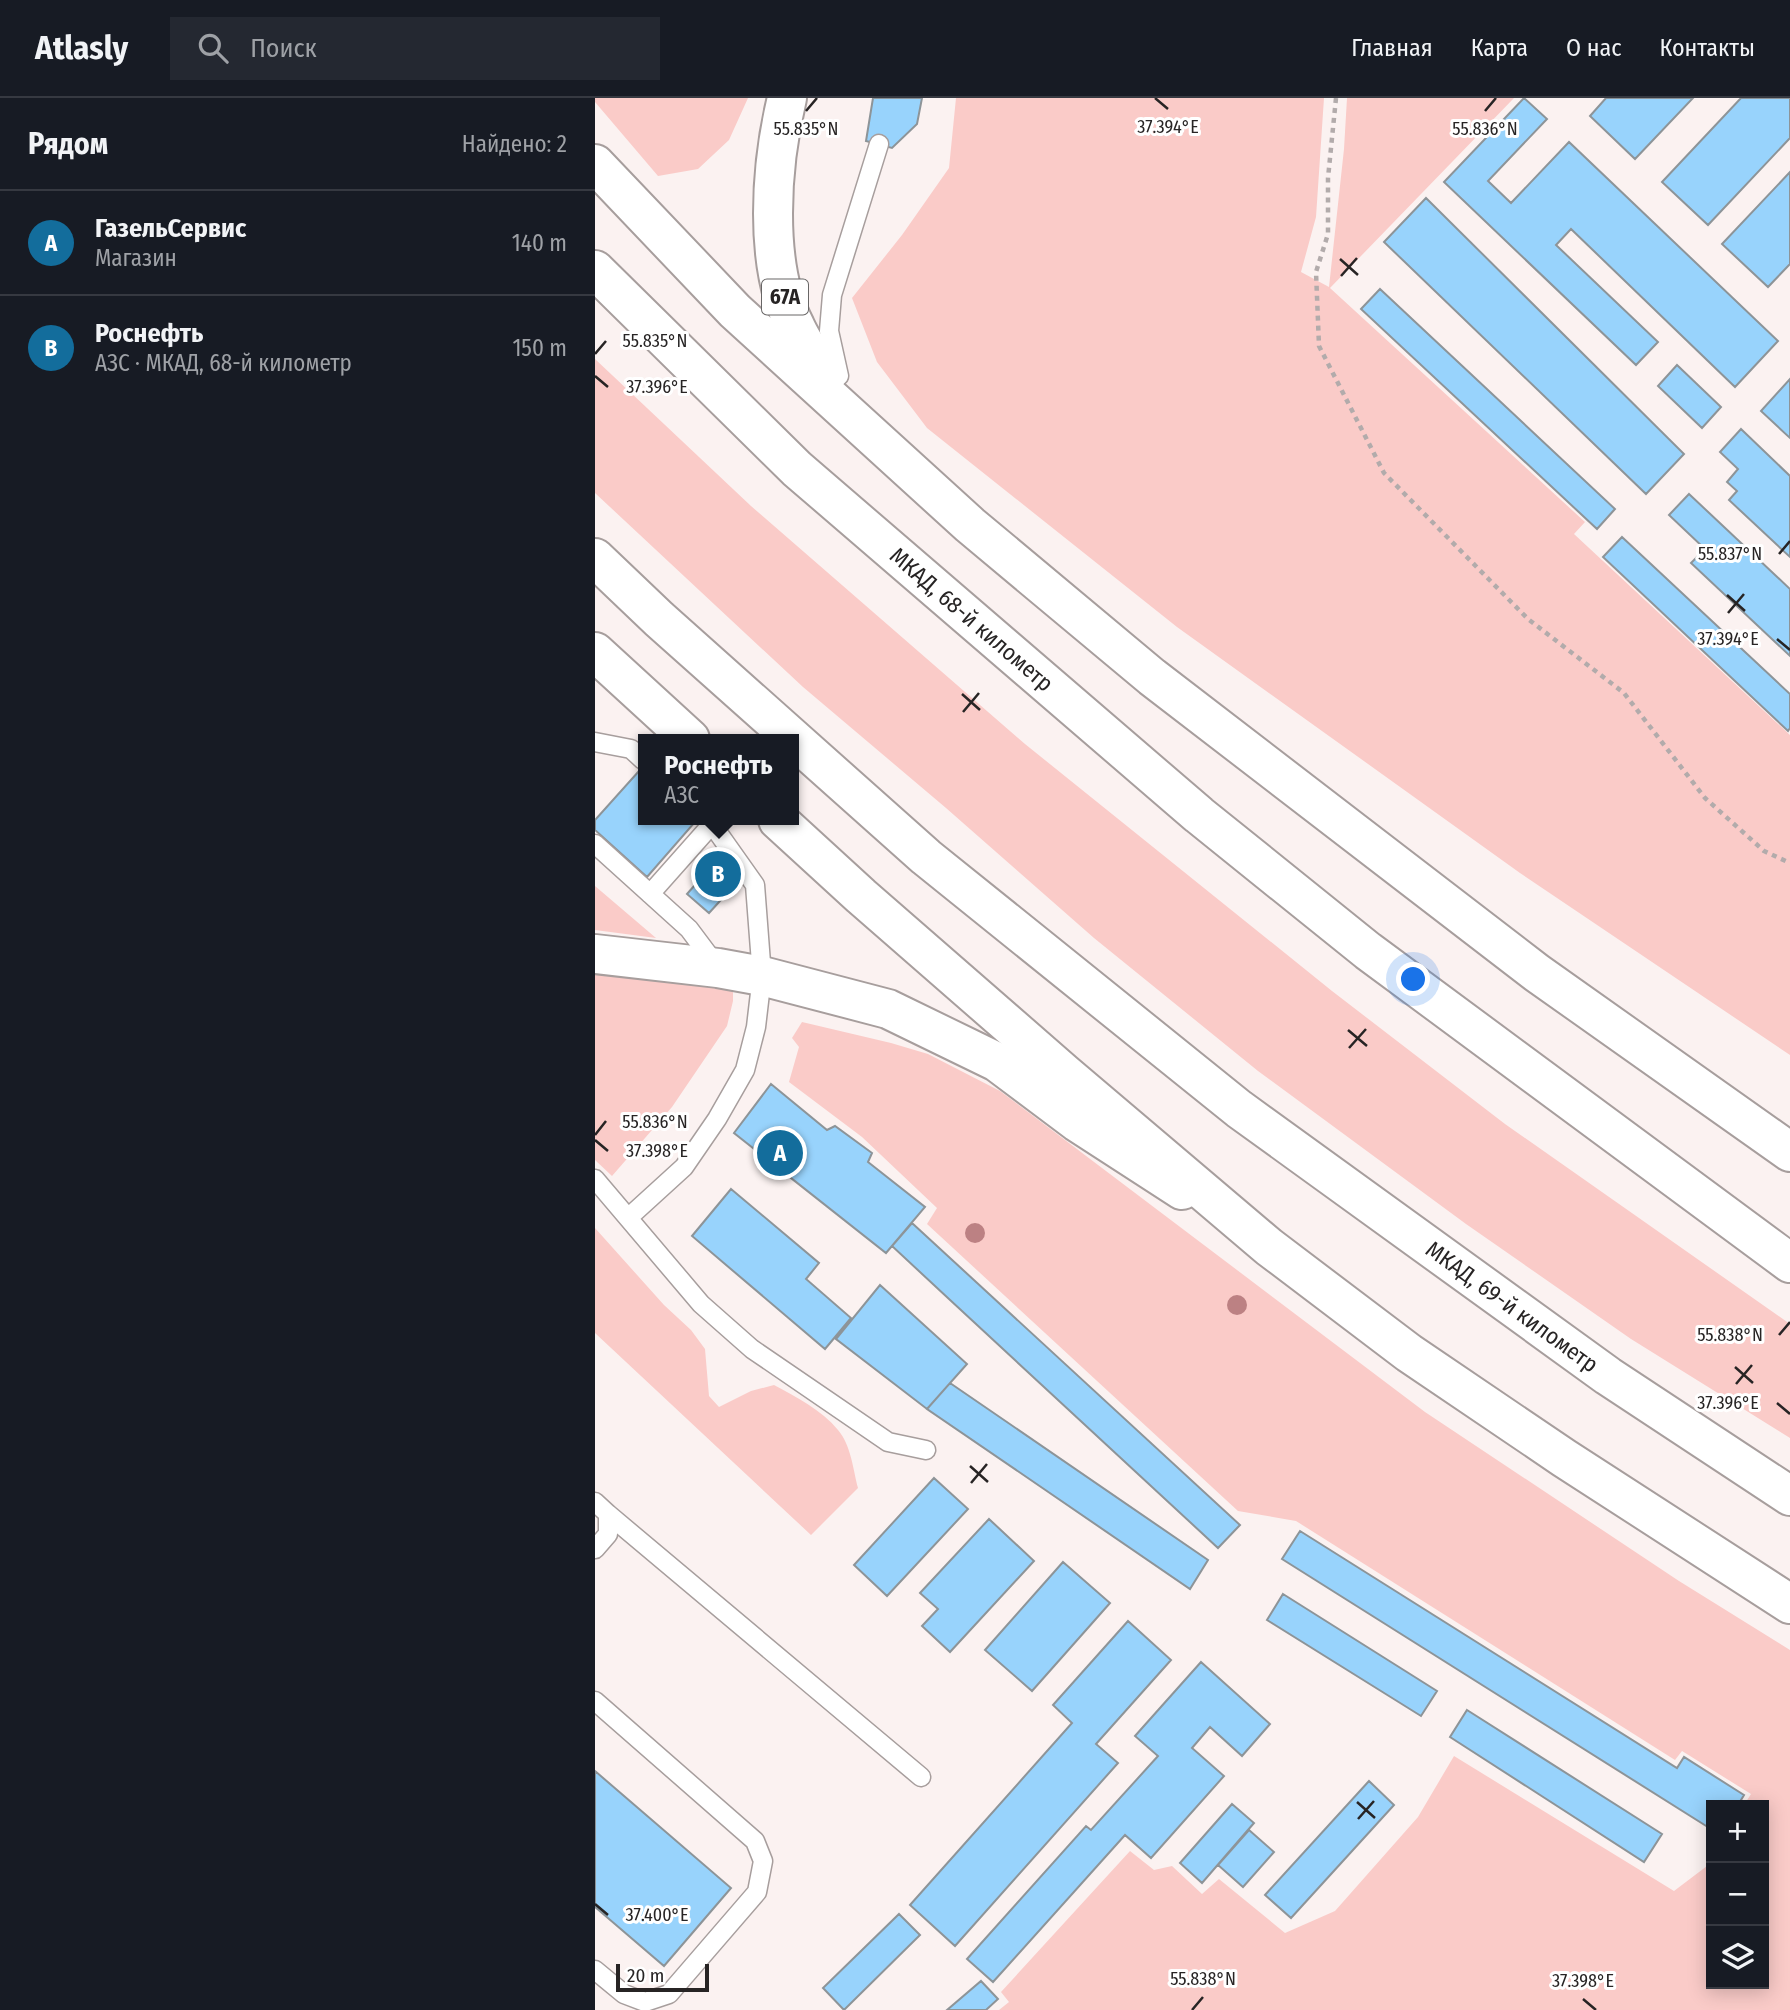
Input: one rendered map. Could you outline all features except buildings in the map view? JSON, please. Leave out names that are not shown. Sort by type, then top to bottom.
[{"type":"main road","name":"67A","points":[[783,108],[772,199],[778,275],[794,325],[825,376],[874,438]]},
{"type":"main road","points":[[595,164],[736,311],[970,525],[1152,677],[1537,973],[1790,1152]]},
{"type":"main road","name":"МКАД, 68-й километр","points":[[595,270],[797,469],[1199,815],[1368,951],[1790,1263]]},
{"type":"main road","name":"МКАД, 69-й километр","points":[[595,558],[788,734]]},
{"type":"main road","points":[[595,652],[685,734]]},
{"type":"main road","name":"МКАД, 69-й километр","points":[[799,744],[926,857],[1239,1109],[1608,1376],[1790,1496]]},
{"type":"main road","points":[[784,825],[1013,1029],[1269,1247],[1409,1353],[1790,1604]]},
{"type":"main road","points":[[595,954],[718,968],[762,976],[888,1009],[997,1062],[1077,1122],[1269,1247]]},
{"type":"lane","points":[[844,400],[829,331],[832,295],[879,144]]},
{"type":"lane","points":[[595,742],[631,749],[638,755]]},
{"type":"lane","points":[[650,894],[708,825]]},
{"type":"lane","points":[[628,1218],[684,1167],[717,1119],[745,1070],[756,1027],[762,976],[755,885],[713,825]]},
{"type":"lane","points":[[595,844],[689,929],[718,968]]},
{"type":"lane","points":[[595,1179],[701,1304],[753,1349],[888,1442],[926,1450]]},
{"type":"lane","points":[[595,1549],[608,1534],[602,1508]]},
{"type":"lane","points":[[602,1508],[921,1777]]},
{"type":"lane","points":[[595,1701],[755,1841],[763,1861],[757,1892],[669,1994],[645,2001],[624,1994],[595,1970]]},
{"type":"path","points":[[1336,98],[1328,178],[1328,234],[1317,272],[1319,346],[1384,473],[1528,620],[1624,692],[1705,798],[1764,851],[1790,863]]},
{"type":"shaded area","points":[[595,98],[748,98],[729,140],[698,169],[658,176],[595,102]]},
{"type":"shaded area","points":[[956,98],[1324,98],[1316,217],[1301,272],[1329,287],[1347,98],[1514,98],[1330,288],[1585,522],[1574,534],[1790,735],[1790,1055],[1520,873],[1177,627],[927,428],[877,362],[852,298],[902,235],[949,168]]},
{"type":"shaded area","points":[[595,359],[751,506],[1025,744],[1332,991],[1505,1124],[1790,1324],[1790,1438],[1631,1339],[1466,1224],[1258,1071],[1094,938],[803,687],[595,493]]},
{"type":"shaded area","points":[[595,886],[656,938],[595,930]]},
{"type":"shaded area","points":[[595,968],[733,988],[727,1026],[672,1107],[612,1176],[595,1160]]},
{"type":"shaded area","points":[[802,1022],[891,1043],[928,1054],[1000,1091],[1425,1412],[1679,1581],[1790,1650],[1790,2010],[999,2010],[1009,2002],[1001,1992],[1130,1851],[1154,1870],[1172,1866],[1202,1894],[1219,1879],[1285,1933],[1335,1911],[1418,1817],[1454,1756],[1674,1891],[1706,1867],[1706,1989],[1769,1989],[1769,1800],[1747,1800],[1751,1794],[1682,1751],[1675,1760],[1296,1521],[1238,1511],[927,1224],[937,1208],[862,1137],[789,1082],[799,1047],[792,1038]]},
{"type":"shaded area","points":[[595,1228],[664,1305],[691,1330],[705,1349],[709,1396],[719,1407],[751,1391],[774,1385],[817,1410],[842,1436],[851,1457],[858,1488],[811,1535],[595,1333]]},
{"type":"place","name":"Роснефть","points":[[718,874]]},
{"type":"place","name":"ГазельСервис","points":[[780,1153]]}]
